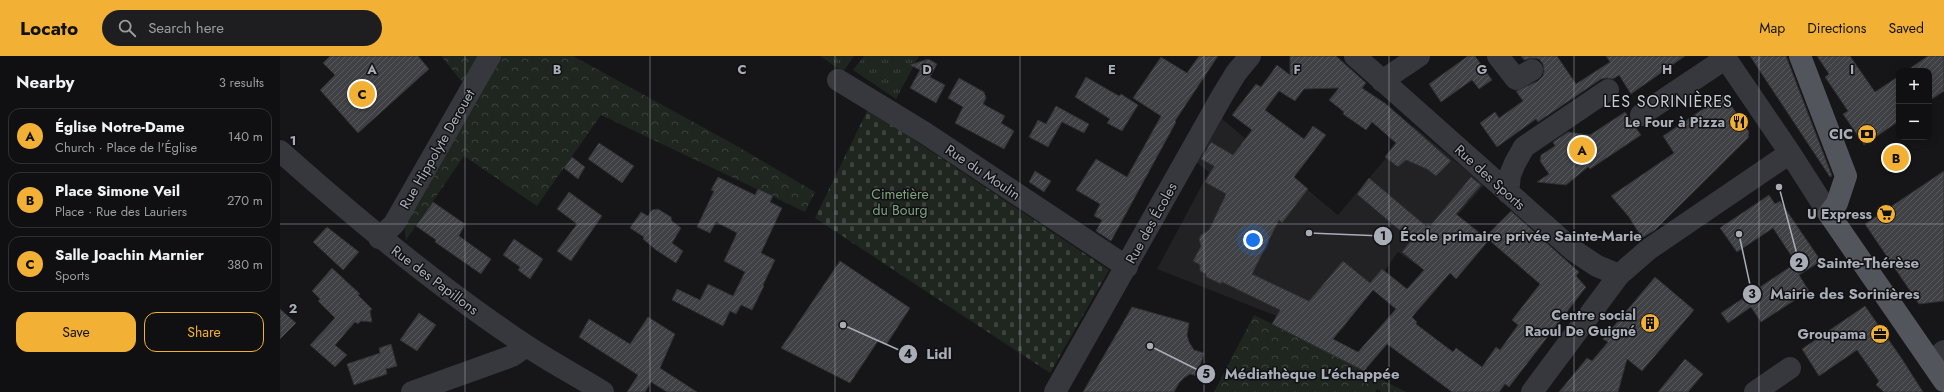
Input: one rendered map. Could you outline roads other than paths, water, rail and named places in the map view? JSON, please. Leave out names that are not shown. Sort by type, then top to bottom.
[{"type":"main road","points":[[1800,56],[1846,176],[1837,203],[1829,214],[1938,356],[1944,381]]},
{"type":"street","name":"Rue Hippolyte Derouet","points":[[379,238],[394,224],[490,56]]},
{"type":"street","name":"Rue des Écoles","points":[[1055,392],[1127,267],[1222,96],[1236,73],[1250,56]]},
{"type":"street","name":"Rue des Sports","points":[[1355,56],[1573,250],[1597,266],[1619,275]]},
{"type":"street","points":[[1382,81],[1419,56]]},
{"type":"street","points":[[1498,56],[1516,79],[1532,70]]},
{"type":"street","points":[[1641,115],[1725,57],[1829,214]]},
{"type":"street","name":"Rue du Moulin","points":[[838,80],[925,133],[1127,267]]},
{"type":"street","points":[[1508,193],[1510,175],[1524,147],[1608,90]]},
{"type":"street","name":"Rue des Papillons","points":[[280,151],[379,238],[526,346],[603,392]]},
{"type":"street","points":[[1532,392],[1619,275],[1649,249],[1790,153]]},
{"type":"street","points":[[412,392],[512,356],[526,346]]},
{"type":"street","points":[[1755,392],[1790,368]]},
{"type":"place","name":"Salle Joachin Marnier","points":[[362,94]]},
{"type":"place","name":"Le Four à Pizza","points":[[1739,122]]},
{"type":"place","name":"CIC","points":[[1867,134]]},
{"type":"place","name":"Église Notre-Dame","points":[[1582,150]]},
{"type":"place","name":"Place Simone Veil","points":[[1896,158]]},
{"type":"place","name":"Sainte-Thérèse","points":[[1779,187]]},
{"type":"place","name":"U Express","points":[[1886,214]]},
{"type":"place","name":"École primaire privée Sainte-Marie","points":[[1309,233]]},
{"type":"place","name":"Mairie des Sorinières","points":[[1739,234]]},
{"type":"place","name":"Centre social Raoul De Guigné","points":[[1650,323]]},
{"type":"place","name":"Lidl","points":[[843,325]]},
{"type":"place","name":"Groupama","points":[[1880,334]]},
{"type":"place","name":"Médiathèque L'échappée","points":[[1150,346]]},
{"type":"district","name":"LES SORINIÈRES","points":[[1668,101]]},
{"type":"park label","name":"Cimetière du Bourg","points":[[900,202]]}]
